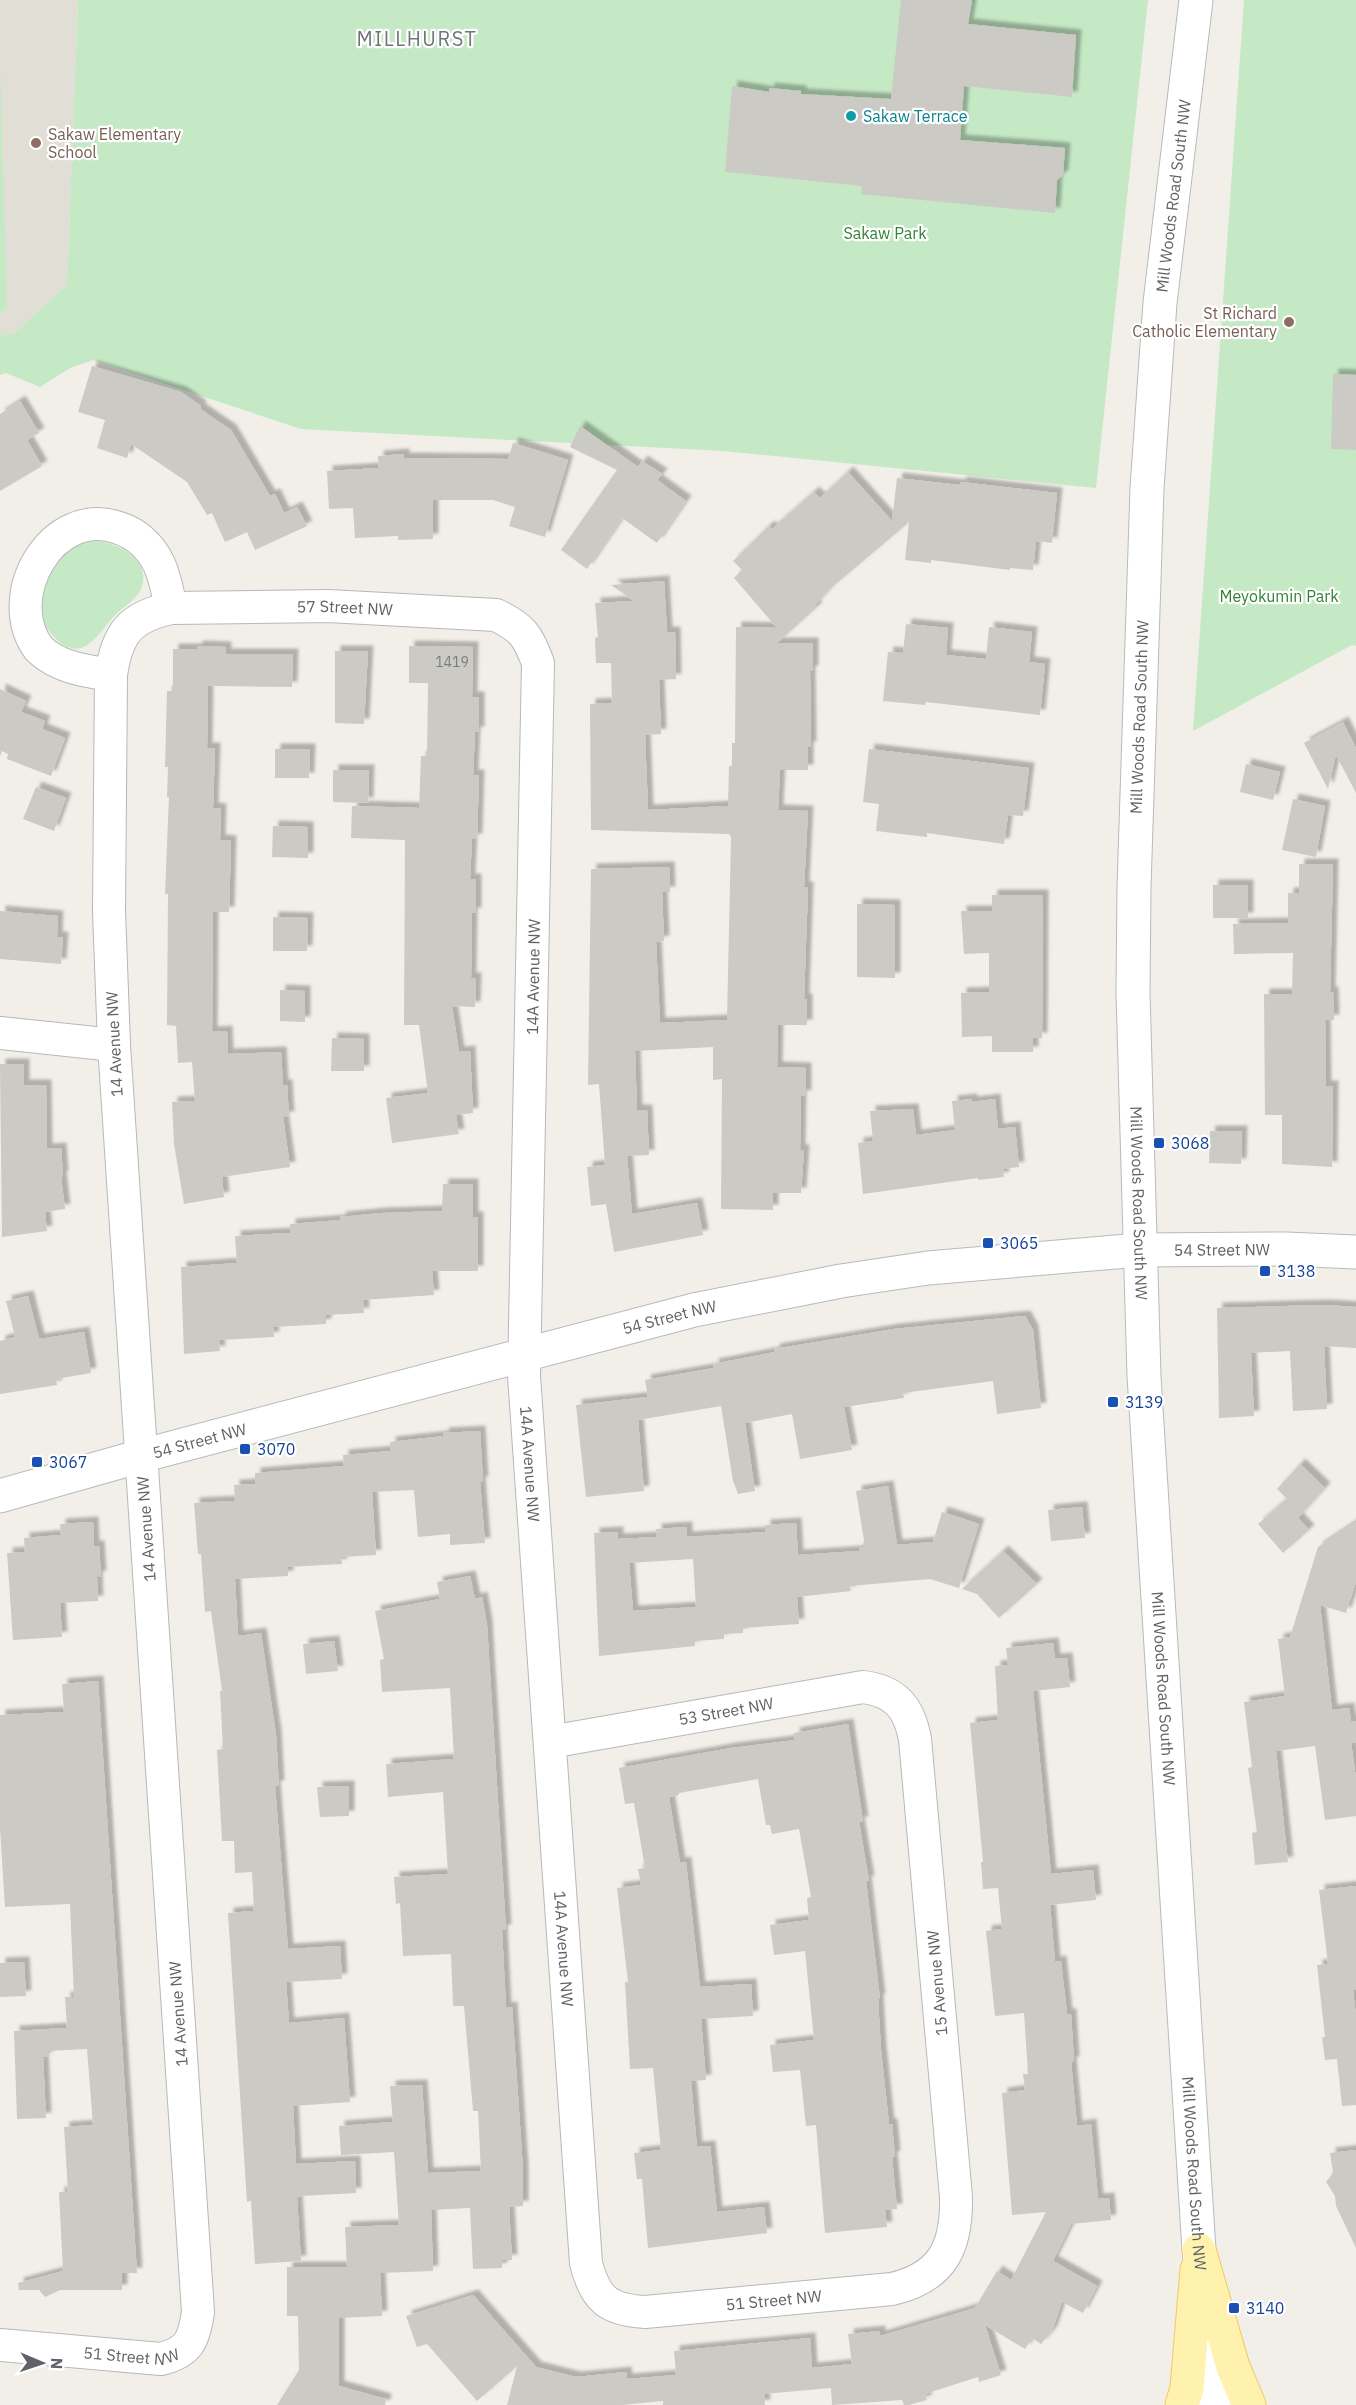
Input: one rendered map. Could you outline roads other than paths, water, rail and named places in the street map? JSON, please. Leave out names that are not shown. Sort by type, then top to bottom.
[{"type":"main road","points":[[1182,2405],[1187,2388],[1199,2250]]},
{"type":"main road","points":[[1199,2250],[1233,2367],[1249,2405]]},
{"type":"street","name":"Mill Woods Road South NW","points":[[1196,0],[1160,303],[1146,499],[1134,887],[1138,1250],[1144,1376],[1199,2250],[1215,2405]]},
{"type":"street","points":[[113,663],[68,666],[40,650],[28,635],[20,608],[22,582],[32,560],[42,547],[68,530],[91,524],[116,527],[136,535],[150,550],[164,576],[171,608]]},
{"type":"street","name":"57 Street NW","points":[[113,663],[124,633],[140,618],[171,608],[328,606],[496,615],[515,624]]},
{"type":"street","name":"14A Avenue NW","points":[[515,624],[529,638],[538,663],[524,1376],[586,2263],[595,2290],[606,2302]]},
{"type":"street","name":"14 Avenue NW","points":[[113,663],[109,911],[114,1045],[197,2301],[195,2331],[189,2345]]},
{"type":"street","points":[[0,1033],[114,1045]]},
{"type":"street","name":"54 Street NW","points":[[0,1496],[141,1456],[694,1310],[841,1281],[928,1268],[1138,1250],[1286,1249],[1356,1252]]},
{"type":"street","name":"53 Street NW","points":[[550,1742],[863,1687],[883,1691],[899,1700]]},
{"type":"street","name":"15 Avenue NW","points":[[899,1700],[913,1725],[915,1739],[956,2197],[957,2218],[953,2240],[938,2265]]},
{"type":"street","name":"51 Street NW","points":[[606,2302],[625,2311],[645,2312],[892,2289],[927,2277],[938,2265]]},
{"type":"street","name":"51 Street NW","points":[[0,2345],[161,2359],[177,2355],[189,2345]]},
{"type":"place","name":"Sakaw Terrace","points":[[851,116]]},
{"type":"place","name":"Sakaw Elementary School","points":[[36,143]]},
{"type":"place","name":"St Richard Catholic Elementary","points":[[1289,322]]},
{"type":"place","name":"3068","points":[[1159,1143]]},
{"type":"place","name":"3065","points":[[988,1243]]},
{"type":"place","name":"3138","points":[[1265,1271]]},
{"type":"place","name":"3139","points":[[1113,1402]]},
{"type":"place","name":"3070","points":[[245,1449]]},
{"type":"place","name":"3067","points":[[37,1462]]},
{"type":"place","name":"3140","points":[[1234,2308]]},
{"type":"district","name":"MILLHURST","points":[[417,39]]},
{"type":"park label","name":"Sakaw Park","points":[[885,233]]},
{"type":"park label","name":"Meyokumin Park","points":[[1279,596]]}]
